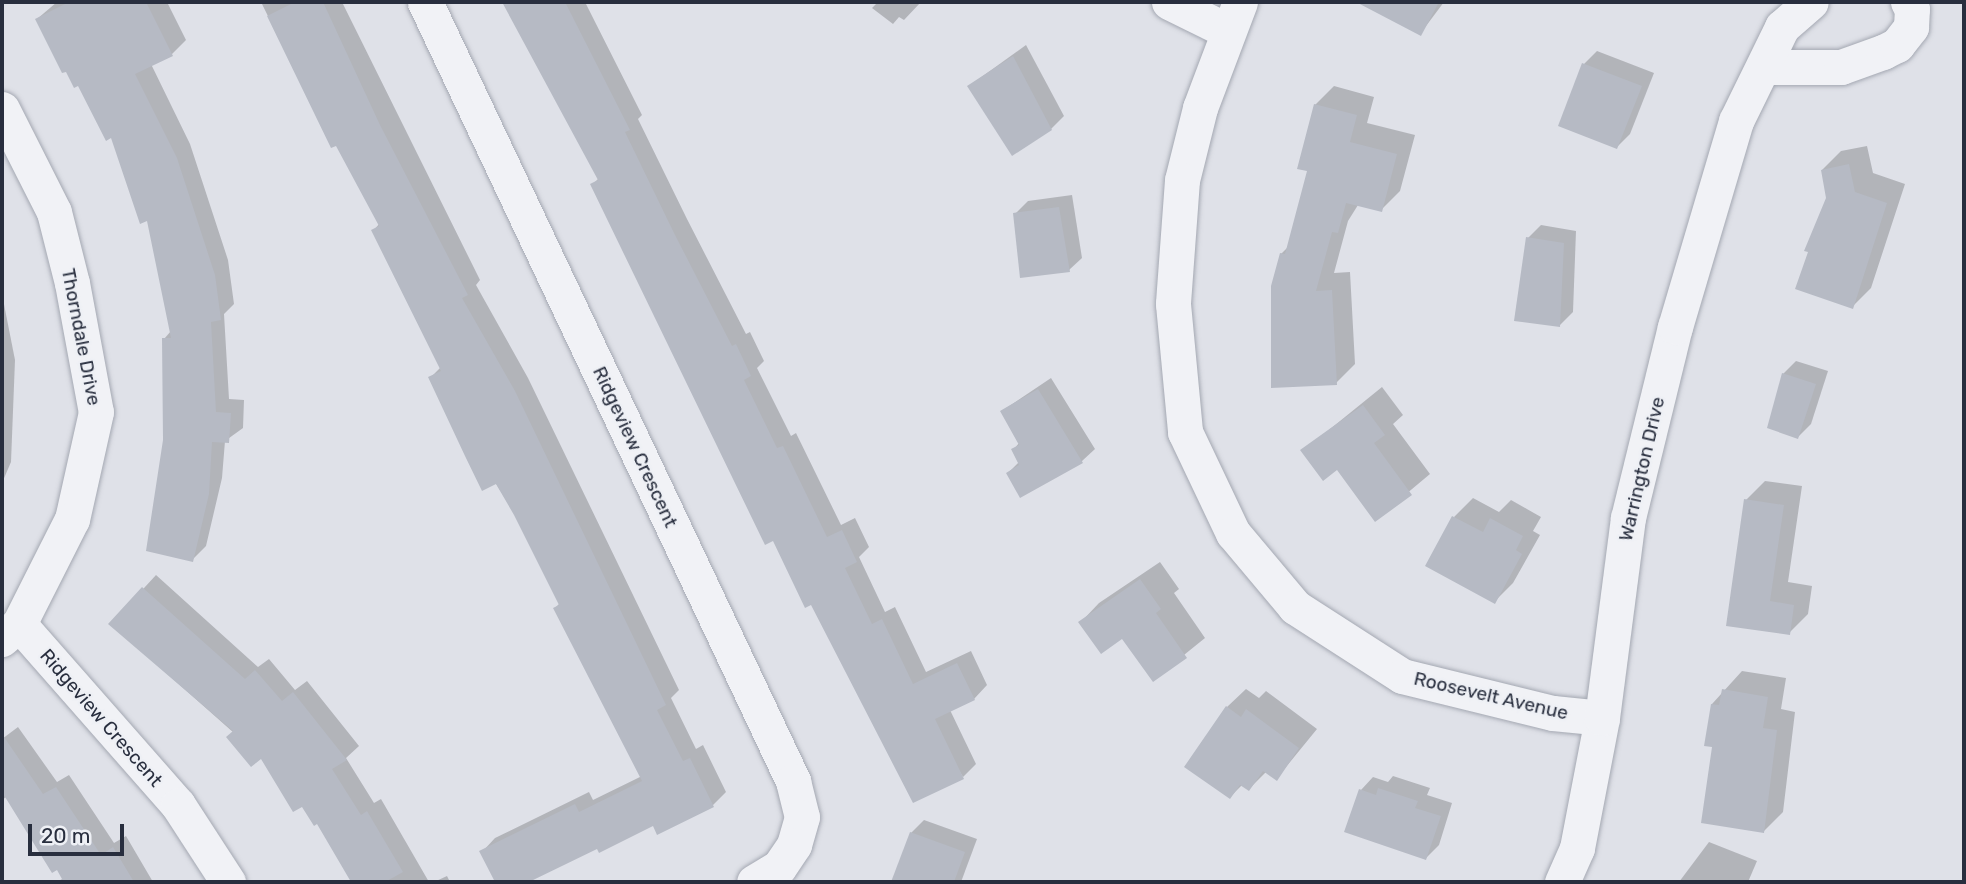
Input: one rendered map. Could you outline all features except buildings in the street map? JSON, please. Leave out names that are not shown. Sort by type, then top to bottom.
[{"type":"street","name":"Ridgeview Crescent","points":[[425,2],[793,781],[802,817],[794,845],[779,867],[754,882]]},
{"type":"street","points":[[1168,2],[1233,16]]},
{"type":"street","name":"Warrington Drive","points":[[1562,882],[1577,848],[1602,718],[1628,518],[1675,327],[1736,121],[1783,27],[1811,2]]},
{"type":"street","points":[[1765,67],[1841,67],[1883,52],[1897,45],[1911,27],[1912,9],[1908,2]]},
{"type":"street","name":"Roosevelt Avenue","points":[[1233,16],[1182,180],[1172,304],[1185,432],[1233,533],[1295,607],[1402,676],[1553,713],[1602,718]]},
{"type":"street","name":"Thorndale Drive","points":[[2,109],[54,212],[72,283],[96,412],[72,519],[11,632]]},
{"type":"street","name":"Ridgeview Crescent","points":[[11,632],[178,806],[228,882]]}]
